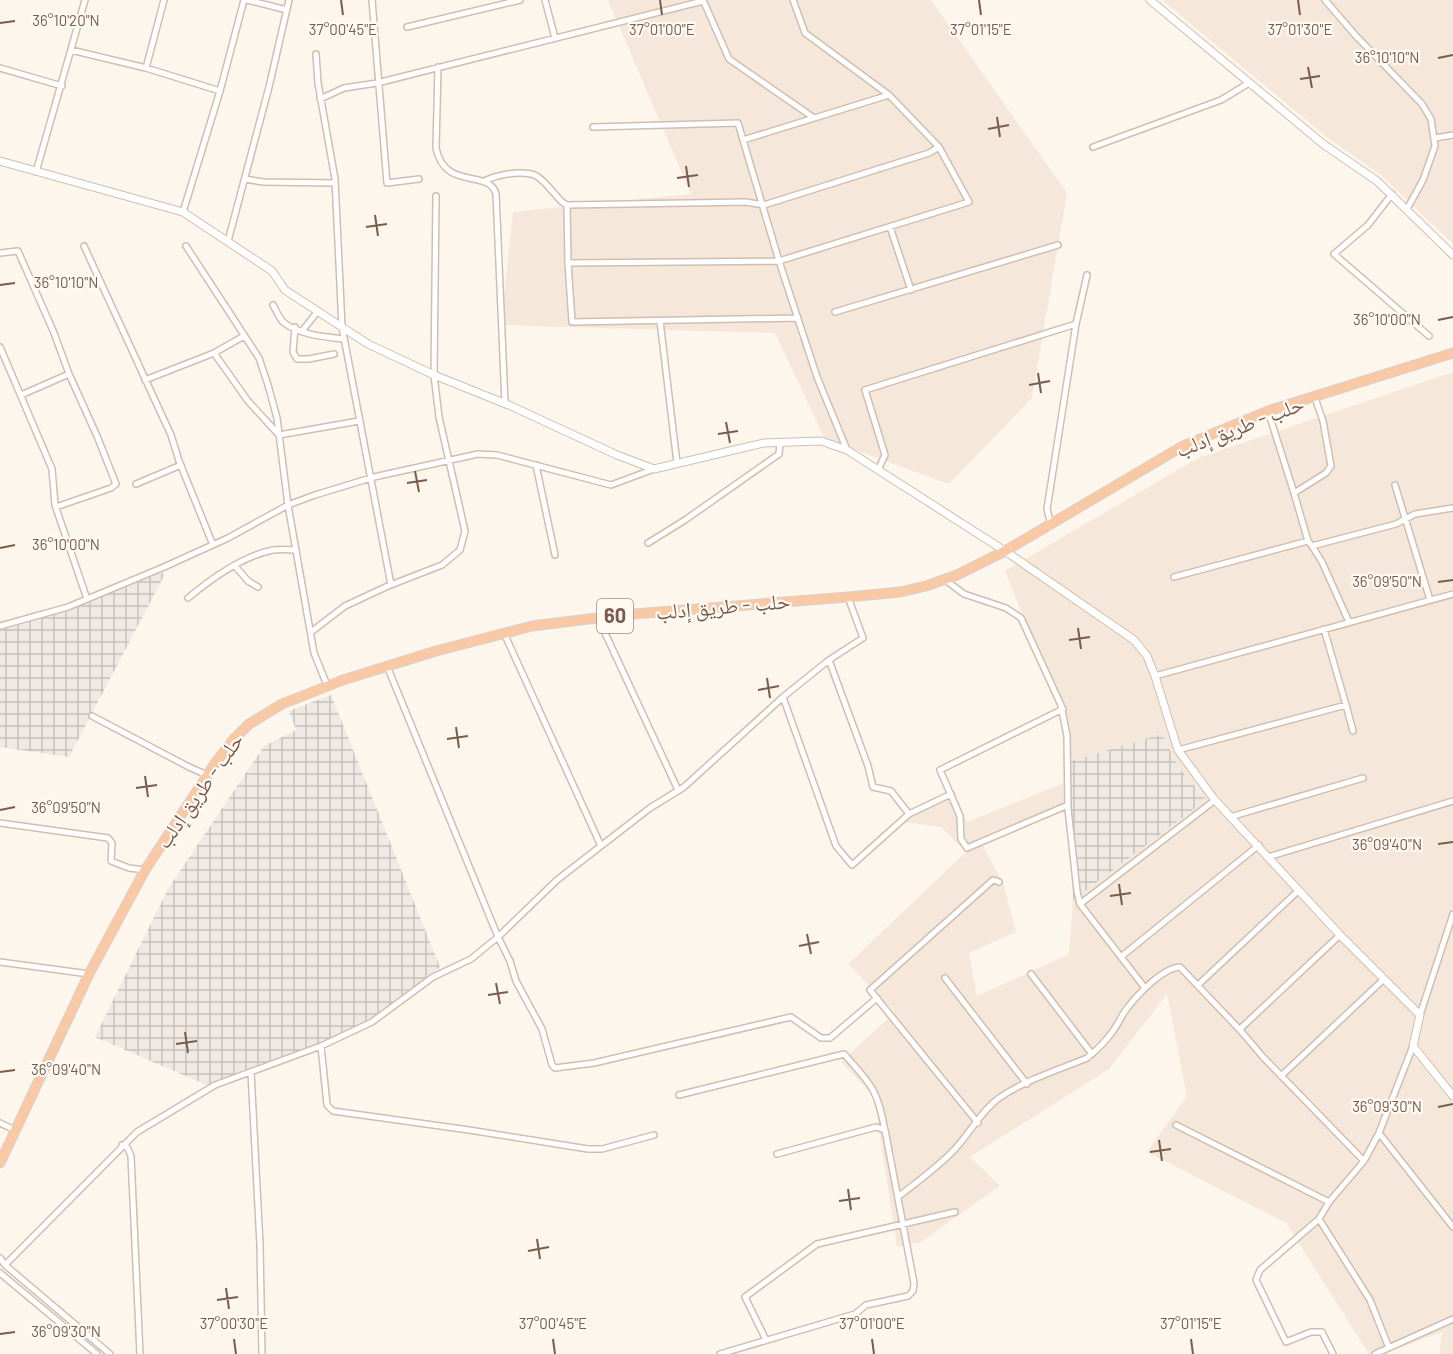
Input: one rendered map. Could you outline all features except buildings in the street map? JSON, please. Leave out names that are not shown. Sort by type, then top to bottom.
[{"type":"highway","name":"حلب - طريق إدلب","points":[[0,1164],[89,974],[145,870],[207,775],[234,739],[249,724],[282,704],[327,685],[387,666],[532,626],[598,618],[900,592],[944,579],[1005,551],[1183,446],[1268,411],[1453,353]]},
{"type":"street","points":[[36,172],[85,0]]},
{"type":"street","points":[[146,68],[164,0]]},
{"type":"street","points":[[183,212],[245,0],[286,10]]},
{"type":"street","points":[[228,242],[289,0]]},
{"type":"street","points":[[372,0],[387,183],[419,179]]},
{"type":"street","points":[[407,27],[520,0]]},
{"type":"street","points":[[545,0],[555,38]]},
{"type":"street","points":[[320,99],[344,88],[377,83],[703,0],[729,59],[814,118]]},
{"type":"street","points":[[568,263],[779,261],[969,202],[939,147],[889,95],[805,33],[793,0]]},
{"type":"street","points":[[1150,0],[1323,144],[1377,181],[1453,255]]},
{"type":"street","points":[[1325,0],[1356,36],[1422,104],[1431,119],[1435,146],[1423,180],[1407,209]]},
{"type":"street","points":[[71,50],[146,68],[220,91]]},
{"type":"street","points":[[316,54],[320,99],[334,183],[342,327],[391,585]]},
{"type":"street","points":[[438,67],[435,148],[438,158],[446,169],[458,176],[483,181],[491,185],[496,194],[505,403]]},
{"type":"street","points":[[0,68],[62,86]]},
{"type":"street","points":[[1093,147],[1221,100],[1250,83]]},
{"type":"street","points":[[743,140],[889,95]]},
{"type":"street","points":[[593,128],[738,123],[779,261],[817,377],[847,450]]},
{"type":"street","points":[[1435,138],[1453,135]]},
{"type":"street","points":[[483,181],[506,174],[531,174],[567,205],[746,202],[764,205],[929,153],[939,147]]},
{"type":"street","points":[[0,161],[183,212],[272,271],[285,290],[368,344],[434,375],[505,403],[616,455],[654,469]]},
{"type":"street","points":[[245,179],[263,182],[334,183]]},
{"type":"street","points":[[1392,194],[1368,225],[1334,254],[1429,336]]},
{"type":"street","points":[[311,632],[345,606],[442,565],[460,550],[465,531],[451,460],[439,417],[434,375],[436,196]]},
{"type":"street","points":[[567,205],[572,322],[798,318]]},
{"type":"street","points":[[890,227],[911,290]]},
{"type":"street","points":[[835,312],[1058,244]]},
{"type":"street","points":[[84,246],[171,435],[213,545]]},
{"type":"street","points":[[186,246],[258,358],[268,385],[279,435],[288,505],[314,653],[327,685]]},
{"type":"street","points":[[0,253],[18,251],[116,484],[111,488],[56,507]]},
{"type":"street","points":[[1051,525],[1047,509],[1076,324],[1087,275]]},
{"type":"street","points":[[273,305],[283,321],[302,331],[316,336],[344,339]]},
{"type":"street","points":[[302,331],[318,311]]},
{"type":"street","points":[[660,321],[677,463]]},
{"type":"street","points":[[878,470],[885,455],[864,390],[1076,324]]},
{"type":"street","points":[[295,327],[293,352],[297,358],[309,359],[334,354]]},
{"type":"street","points":[[145,380],[214,353],[244,336]]},
{"type":"street","points":[[0,347],[52,469],[56,507],[87,599]]},
{"type":"street","points":[[214,353],[248,401],[279,435]]},
{"type":"street","points":[[21,395],[69,374]]},
{"type":"street","points":[[1294,493],[1326,473],[1331,466],[1323,421],[1315,398]]},
{"type":"street","points":[[1268,411],[1310,544],[1322,562],[1348,622]]},
{"type":"street","points":[[279,435],[359,421]]},
{"type":"street","points":[[0,626],[68,607],[213,545],[288,505],[369,478],[478,454],[497,455],[611,485],[654,469],[764,443],[820,441],[847,450],[1005,551],[1134,640],[1147,656],[1178,750],[1215,800],[1340,934],[1420,1015]]},
{"type":"street","points":[[648,543],[779,454],[780,442]]},
{"type":"street","points":[[136,484],[181,465]]},
{"type":"street","points":[[536,465],[555,555]]},
{"type":"street","points":[[1395,485],[1430,600]]},
{"type":"street","points":[[1174,577],[1396,524],[1415,514],[1453,507]]},
{"type":"street","points":[[188,598],[204,584],[246,558],[274,550],[296,550]]},
{"type":"street","points":[[235,566],[248,581],[258,587]]},
{"type":"street","points":[[944,579],[964,594],[1005,608],[1021,618],[1063,709],[1067,736],[1068,805],[1080,904],[1145,988]]},
{"type":"street","points":[[1155,676],[1453,594]]},
{"type":"street","points":[[5,1265],[137,1132],[208,1089],[321,1046],[372,1022],[433,977],[471,959],[498,937],[557,880],[650,808],[678,790],[783,697],[829,660],[863,638],[848,597]]},
{"type":"street","points":[[598,618],[678,790]]},
{"type":"street","points":[[1324,629],[1353,731]]},
{"type":"street","points":[[504,633],[601,846]]},
{"type":"street","points":[[829,660],[868,766],[873,787],[891,791],[909,814]]},
{"type":"street","points":[[387,666],[498,937],[510,961],[516,981],[542,1029],[552,1065],[555,1068],[594,1063],[791,1017],[821,1038],[830,1038],[877,998]]},
{"type":"street","points":[[783,697],[836,846],[852,865],[909,814],[951,794]]},
{"type":"street","points":[[1178,750],[1346,705]]},
{"type":"street","points":[[1063,709],[940,770],[960,816],[961,839],[966,848],[1068,805]]},
{"type":"street","points":[[92,716],[207,775]]},
{"type":"street","points":[[1230,817],[1363,778]]},
{"type":"street","points":[[1080,904],[1215,800]]},
{"type":"street","points":[[1268,857],[1453,801]]},
{"type":"street","points":[[0,823],[108,838],[112,843],[111,861],[129,868],[145,870]]},
{"type":"street","points":[[1122,956],[1259,845]]},
{"type":"street","points":[[978,1123],[870,990],[993,880],[999,882]]},
{"type":"street","points":[[1198,985],[1299,890]]},
{"type":"street","points":[[1333,1354],[1322,1332],[1311,1332],[1286,1342],[1256,1280],[1260,1270],[1319,1219],[1329,1202],[1364,1161],[1379,1132],[1413,1046],[1420,1015],[1453,914]]},
{"type":"street","points":[[1240,1029],[1340,934]]},
{"type":"street","points":[[0,962],[89,974]]},
{"type":"street","points":[[898,1197],[952,1152],[978,1123],[986,1110],[998,1099],[1087,1058],[1113,1031],[1128,1007],[1145,988],[1172,968],[1180,967],[1364,1161]]},
{"type":"street","points":[[1031,974],[1092,1054]]},
{"type":"street","points":[[945,978],[1027,1084]]},
{"type":"street","points":[[1281,1076],[1384,979]]},
{"type":"street","points":[[321,1046],[327,1105],[333,1111],[588,1149],[602,1149],[654,1135]]},
{"type":"street","points":[[1413,1046],[1453,1096]]},
{"type":"street","points":[[679,1095],[844,1054],[876,1093],[887,1138],[914,1283],[913,1292],[908,1296],[866,1305],[855,1314],[720,1354]]},
{"type":"street","points":[[251,1072],[260,1245],[262,1354]]},
{"type":"street","points":[[0,1123],[15,1130]]},
{"type":"street","points":[[1176,1125],[1329,1202]]},
{"type":"street","points":[[777,1154],[876,1127],[885,1130],[887,1138]]},
{"type":"street","points":[[1379,1132],[1453,1227]]},
{"type":"street","points":[[122,1145],[127,1147],[131,1156],[140,1354]]},
{"type":"street","points":[[766,1340],[745,1297],[817,1244],[956,1212]]},
{"type":"street","points":[[1319,1219],[1370,1300],[1389,1348]]},
{"type":"street","points":[[0,1258],[5,1265],[110,1354]]},
{"type":"street","points":[[0,1273],[97,1354]]},
{"type":"street","points":[[1375,1354],[1453,1319]]},
{"type":"shaded area","points":[[608,0],[931,0],[1067,193],[1032,398],[949,484],[825,439],[775,333],[501,325],[513,212],[691,194]]},
{"type":"shaded area","points":[[1162,0],[1453,0],[1453,244],[1381,175],[1328,138]]},
{"type":"shaded area","points":[[1453,372],[1453,1354],[1439,1354],[1442,1332],[1382,1354],[1369,1354],[1286,1223],[1147,1152],[1187,1096],[1167,994],[1109,1069],[970,1157],[1000,1186],[921,1242],[897,1247],[874,1096],[841,1062],[895,1012],[848,964],[966,852],[941,827],[905,822],[904,817],[954,790],[967,822],[1066,782],[1066,810],[982,844],[1004,885],[1016,932],[969,953],[977,996],[1069,954],[1073,900],[1206,800],[1177,765],[1162,734],[1065,763],[1061,711],[1005,571],[1198,458]]},
{"type":"shaded area","points":[[159,572],[165,574],[69,757],[0,747],[0,630],[74,608]]},
{"type":"shaded area","points":[[331,695],[440,967],[368,1025],[209,1086],[95,1037],[168,889],[264,746],[296,730],[289,711]]},
{"type":"shaded area","points":[[1162,734],[1177,765],[1206,800],[1073,900],[1065,763]]}]
